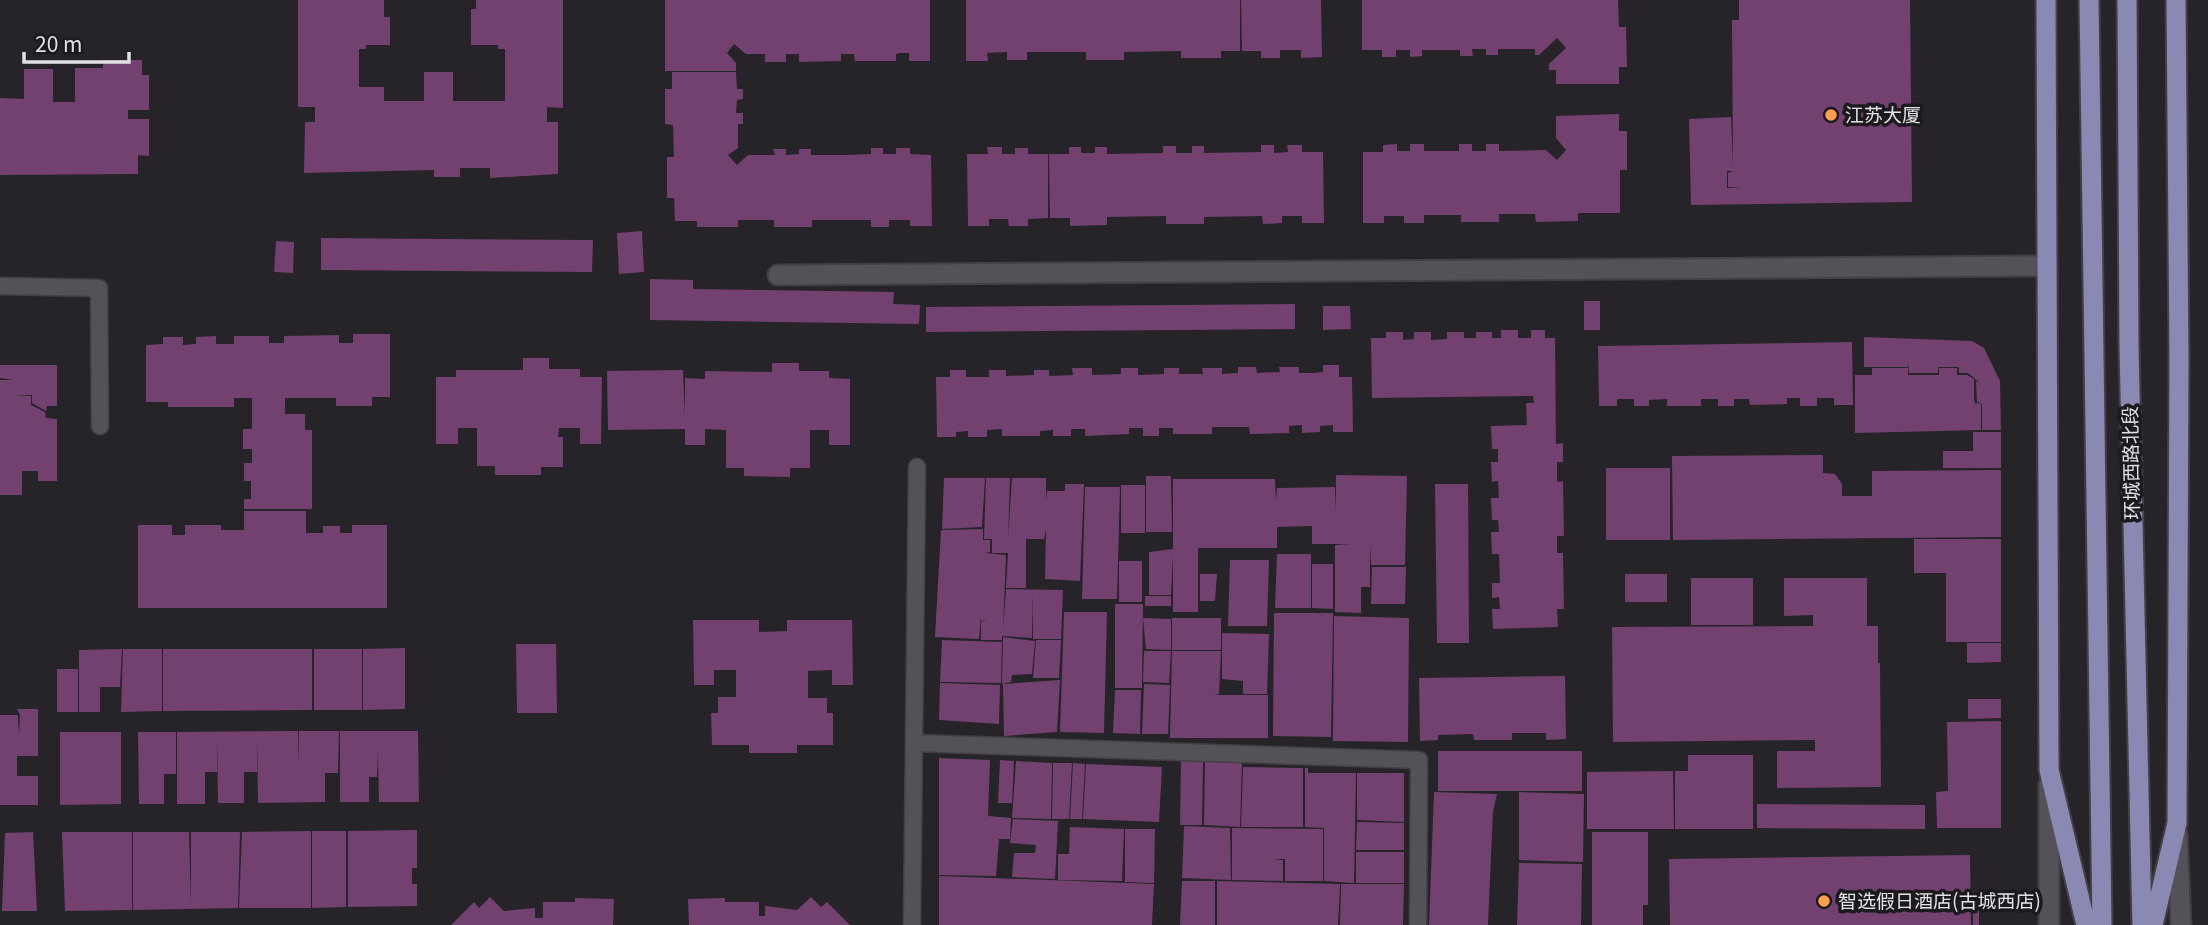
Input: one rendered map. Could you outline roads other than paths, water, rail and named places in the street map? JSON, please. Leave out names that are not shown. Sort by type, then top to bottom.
[{"type":"main road","points":[[2046,0],[2049,770],[2086,925]]},
{"type":"main road","name":"环城西路北段","points":[[2090,0],[2102,925]]},
{"type":"main road","name":"环城西路北段","points":[[2127,0],[2129,347],[2142,925]]},
{"type":"main road","points":[[2153,925],[2177,823],[2179,345],[2176,0]]},
{"type":"street","points":[[778,275],[2046,266]]},
{"type":"street","points":[[2049,770],[2049,925]]},
{"type":"street","points":[[2177,823],[2181,925]]},
{"type":"lane","points":[[0,286],[99,288],[100,426]]},
{"type":"lane","points":[[912,925],[917,467]]},
{"type":"lane","points":[[914,743],[1419,760],[1418,925]]},
{"type":"place","name":"江苏大厦","points":[[1831,115]]},
{"type":"place","name":"智选假日酒店(古城西店)","points":[[1824,901]]}]
